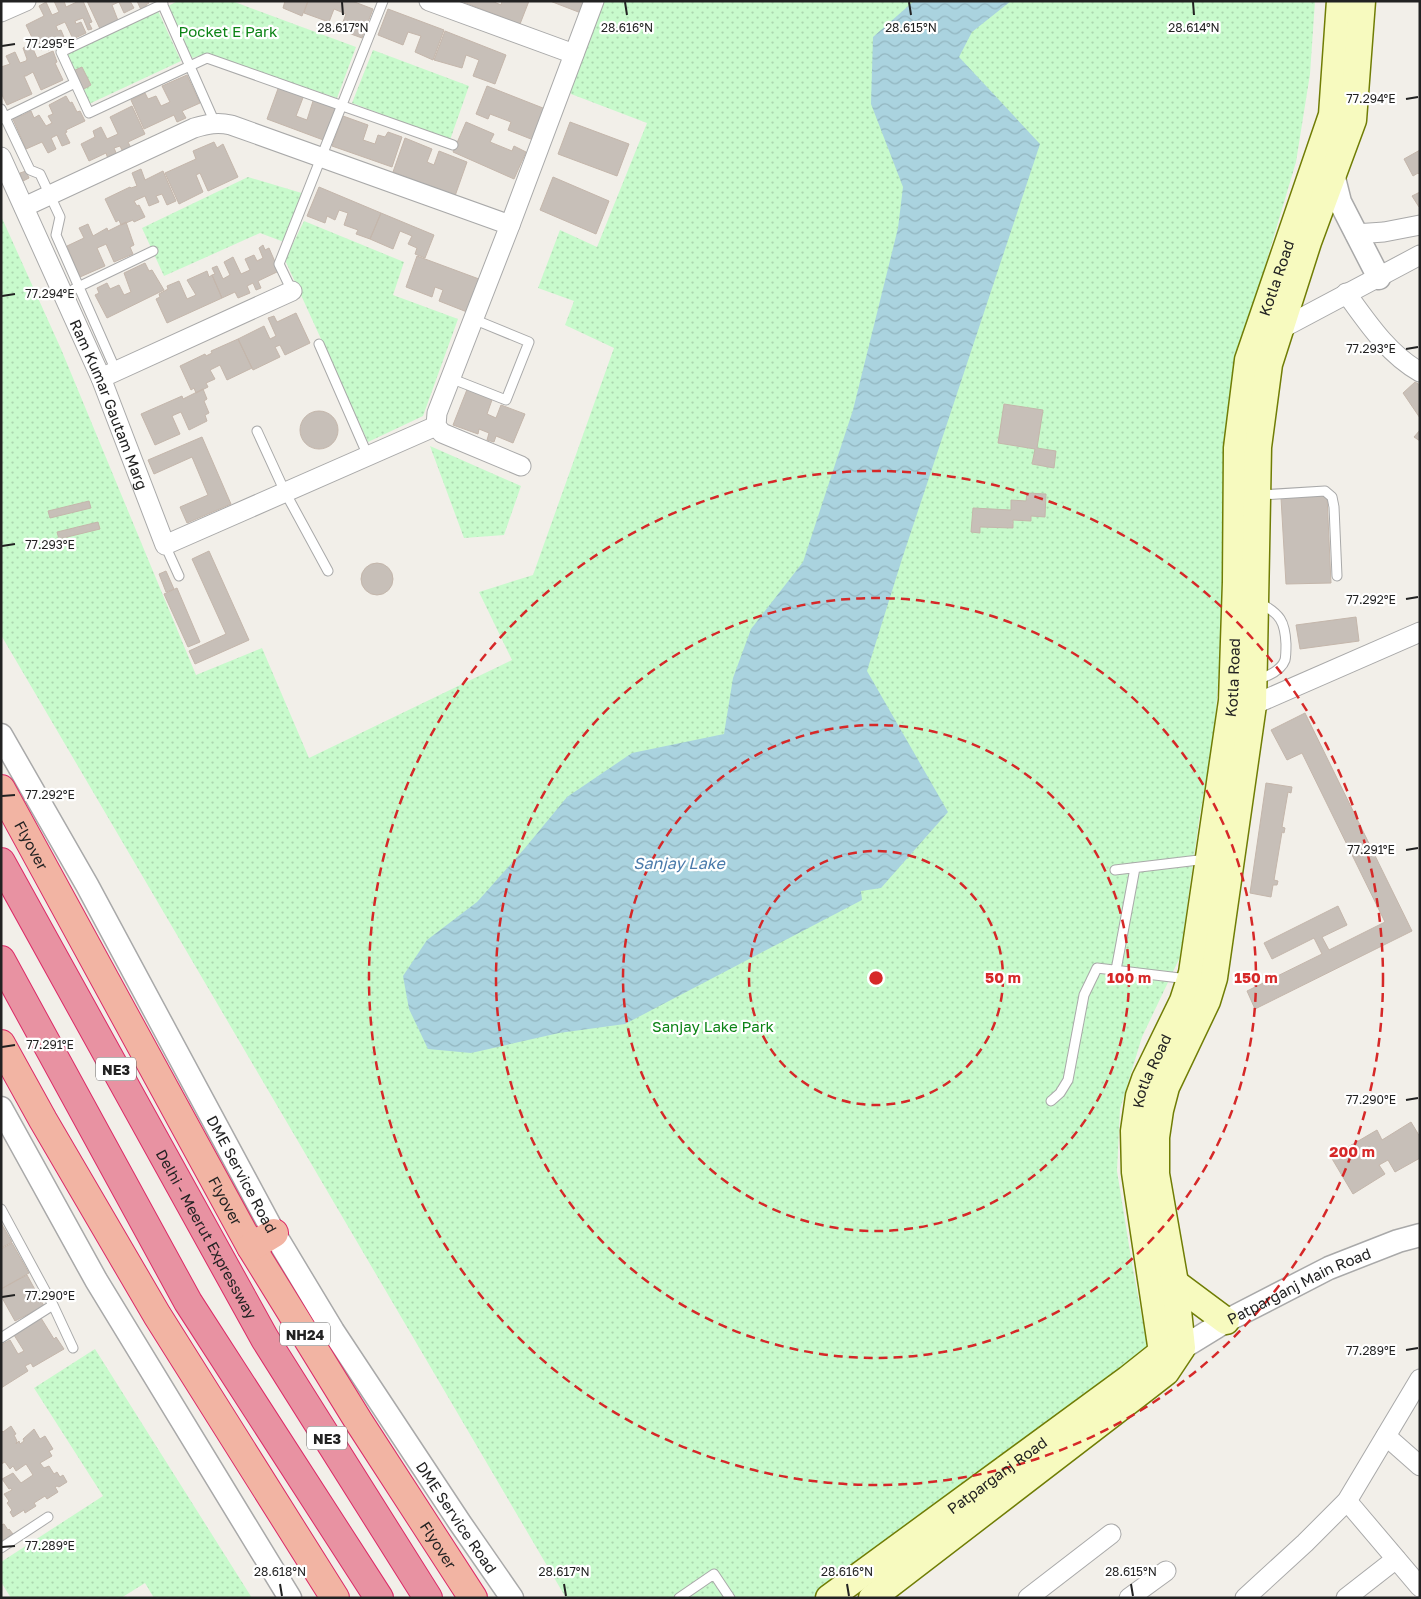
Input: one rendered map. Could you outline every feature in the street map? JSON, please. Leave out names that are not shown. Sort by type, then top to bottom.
[{"type":"highway","name":"Flyover","points":[[1,789],[158,1076],[262,1240],[359,1422],[473,1598]]},
{"type":"highway","name":"Delhi - Meerut Expressway","points":[[1,862],[265,1339],[428,1598]]},
{"type":"highway","name":"NE3","points":[[1,960],[188,1302],[379,1598]]},
{"type":"highway","points":[[1,1044],[157,1316],[335,1598]]},
{"type":"main road","name":"Kotla Road","points":[[1172,1350],[1135,1172],[1134,1131],[1139,1096],[1145,1079],[1183,1001],[1190,980],[1210,859],[1232,701],[1236,582],[1237,448],[1248,360],[1332,115],[1340,1]]},
{"type":"main road","name":"Kotla Road","points":[[1172,1350],[1175,1282],[1156,1174],[1156,1130],[1166,1087],[1207,1001],[1214,978],[1253,693],[1258,447],[1269,364],[1308,242],[1354,120],[1362,1]]},
{"type":"main road","points":[[1175,1282],[1226,1321]]},
{"type":"main road","name":"Patparganj Road","points":[[829,1598],[1128,1379],[1172,1350]]},
{"type":"main road","name":"Patparganj Road","points":[[872,1598],[1166,1372],[1172,1350]]},
{"type":"street","points":[[1,12],[26,1]]},
{"type":"street","points":[[429,1],[574,54]]},
{"type":"street","points":[[521,466],[442,433],[436,426],[437,413],[594,1]]},
{"type":"street","points":[[24,207],[194,128],[216,123],[230,125],[510,225]]},
{"type":"street","name":"Ram Kumar Gautam Marg","points":[[1,157],[24,207],[70,291],[108,375],[165,545]]},
{"type":"street","points":[[1334,174],[1340,202],[1379,278]]},
{"type":"street","points":[[1356,234],[1384,232],[1420,225]]},
{"type":"street","points":[[1254,343],[1420,255]]},
{"type":"street","points":[[108,375],[292,291]]},
{"type":"street","points":[[1346,293],[1372,329],[1406,364],[1420,372]]},
{"type":"street","points":[[165,545],[436,426]]},
{"type":"street","points":[[1253,693],[1420,632]]},
{"type":"street","name":"DME Service Road","points":[[1,735],[87,885],[262,1240],[333,1332],[512,1598]]},
{"type":"street","points":[[1,1108],[96,1280],[290,1598]]},
{"type":"street","name":"Patparganj Main Road","points":[[1172,1350],[1330,1268],[1398,1241],[1420,1235]]},
{"type":"street","points":[[1245,1598],[1306,1543],[1347,1501],[1420,1379]]},
{"type":"street","points":[[1386,1436],[1420,1466]]},
{"type":"street","points":[[1347,1501],[1420,1587]]},
{"type":"street","points":[[1028,1598],[1111,1534]]},
{"type":"street","points":[[1346,1598],[1396,1559]]},
{"type":"street","points":[[1129,1598],[1166,1571]]},
{"type":"lane","points":[[292,291],[279,264],[383,1]]},
{"type":"lane","points":[[216,123],[190,65],[162,3],[61,52],[89,113],[190,65],[207,58],[453,145]]},
{"type":"lane","points":[[75,83],[2,115],[30,170],[40,174],[60,217],[56,234],[70,291],[153,251]]},
{"type":"lane","points":[[450,378],[506,400],[526,350],[529,342],[473,319]]},
{"type":"lane","points":[[318,344],[368,456]]},
{"type":"lane","points":[[257,431],[285,492],[328,571]]},
{"type":"lane","points":[[1257,495],[1325,491],[1332,496],[1337,576]]},
{"type":"lane","points":[[165,545],[179,576]]},
{"type":"lane","points":[[1115,870],[1210,859]]},
{"type":"lane","points":[[1116,970],[1135,868]]},
{"type":"lane","points":[[1051,1101],[1060,1093],[1068,1080],[1084,995],[1097,968],[1190,980]]},
{"type":"lane","points":[[1,1209],[53,1306],[73,1348]]},
{"type":"lane","points":[[1,1338],[53,1306]]},
{"type":"lane","points":[[1,1548],[48,1517]]},
{"type":"lane","points":[[679,1598],[714,1574],[730,1598]]},
{"type":"green space","name":"Pocket E Park","points":[[178,1],[232,1],[356,47],[337,98],[206,54],[192,58],[168,6]]},
{"type":"green space","name":"Sanjay Lake Park","points":[[594,1],[1315,1],[1310,74],[1296,162],[1243,340],[1226,436],[1222,630],[1214,737],[1199,820],[1180,957],[1142,1037],[1120,1109],[1117,1171],[1148,1349],[813,1598],[566,1598],[1,635],[1,216],[61,349],[196,675],[262,648],[309,758],[512,660],[479,592],[533,575],[614,348],[565,325],[574,301],[538,288],[560,230],[597,247],[647,123],[571,94],[574,54]]},
{"type":"green space","points":[[158,11],[181,61],[89,104],[66,54]]},
{"type":"green space","points":[[373,50],[469,86],[450,140],[352,103]]},
{"type":"green space","points":[[248,177],[305,194],[284,242],[260,233],[164,276],[142,228]]},
{"type":"green space","points":[[304,221],[404,262],[393,295],[458,319],[423,416],[368,442],[285,260]]},
{"type":"green space","points":[[430,446],[521,486],[504,535],[464,538]]},
{"type":"green space","points":[[95,1349],[252,1598],[154,1598],[145,1583],[121,1598],[11,1598],[1,1582],[1,1562],[103,1496],[34,1388]]},
{"type":"water","name":"Sanjay Lake","points":[[914,1],[1011,1],[972,32],[959,57],[1040,144],[902,559],[867,671],[948,812],[881,888],[861,891],[862,900],[625,1024],[559,1033],[471,1053],[428,1049],[409,1009],[403,976],[427,940],[477,902],[567,797],[632,753],[724,734],[733,678],[751,629],[803,562],[853,410],[898,228],[903,187],[871,104],[873,37]]},
{"type":"building","points":[[54,1],[64,1],[66,7],[83,1],[92,22],[89,23],[92,29],[88,30],[83,18],[75,21],[76,24],[81,22],[86,33],[73,39],[65,22],[56,26],[58,31],[61,30],[66,42],[48,50],[47,47],[41,50],[40,46],[37,48],[26,25],[44,16],[39,6],[46,2],[52,15],[59,12]]},
{"type":"building","points":[[87,1],[130,1],[134,8],[124,13],[119,2],[112,5],[119,23],[101,31]]},
{"type":"building","points":[[137,1],[148,1],[147,8],[142,12]]},
{"type":"building","points":[[285,1],[308,1],[302,16],[283,8]]},
{"type":"building","points":[[308,1],[352,1],[373,9],[362,38],[340,30],[346,14],[334,9],[329,22],[304,13]]},
{"type":"building","points":[[461,1],[492,1],[501,5],[502,1],[529,1],[520,24]]},
{"type":"building","points":[[550,1],[585,1],[581,13]]},
{"type":"building","points":[[388,9],[444,30],[433,60],[415,52],[421,36],[408,32],[403,45],[378,35]]},
{"type":"building","points":[[445,31],[506,55],[495,84],[473,76],[479,60],[466,55],[462,68],[434,60]]},
{"type":"building","points":[[31,44],[37,58],[53,51],[57,62],[55,63],[63,80],[41,90],[33,72],[24,76],[32,94],[7,105],[1,93],[1,67],[10,64],[6,56],[15,52],[20,63],[26,61],[23,48]]},
{"type":"building","points":[[82,67],[91,85],[82,90],[73,71]]},
{"type":"building","points":[[187,75],[200,103],[182,111],[186,118],[177,122],[174,115],[144,129],[131,100],[145,93],[148,99],[156,96],[161,106],[170,102],[162,86]]},
{"type":"building","points":[[279,86],[304,95],[296,116],[307,120],[314,98],[338,107],[326,141],[267,119]]},
{"type":"building","points":[[487,86],[548,110],[536,141],[508,130],[511,122],[490,114],[488,119],[476,114]]},
{"type":"building","points":[[66,96],[70,103],[72,102],[77,112],[80,111],[85,121],[66,130],[67,132],[65,133],[70,143],[62,146],[57,135],[51,138],[56,149],[48,153],[42,142],[26,149],[12,117],[20,114],[21,116],[31,111],[34,118],[39,115],[46,126],[52,123],[48,116],[53,114],[49,105]]},
{"type":"building","points":[[132,106],[145,134],[128,142],[131,148],[123,152],[120,146],[114,148],[117,155],[108,159],[106,153],[89,161],[81,144],[95,137],[93,131],[101,127],[107,139],[118,134],[110,117]]},
{"type":"building","points":[[343,116],[368,125],[363,140],[375,144],[378,135],[385,137],[388,132],[402,137],[392,167],[332,146]]},
{"type":"building","points":[[466,122],[494,134],[490,142],[512,151],[514,146],[526,152],[514,179],[453,152]]},
{"type":"building","points":[[570,122],[629,144],[617,176],[558,154]]},
{"type":"building","points":[[405,138],[432,149],[427,162],[434,165],[439,151],[467,162],[455,196],[393,172]]},
{"type":"building","points":[[214,142],[217,148],[223,144],[238,177],[208,191],[200,173],[196,175],[203,192],[179,204],[165,173],[196,159],[193,151]]},
{"type":"building","points":[[1420,150],[1420,175],[1418,173],[1413,176],[1404,159]]},
{"type":"building","points":[[141,169],[145,180],[163,171],[176,201],[167,205],[162,194],[156,196],[159,202],[149,206],[145,196],[134,201],[137,206],[139,205],[145,217],[121,225],[119,220],[116,222],[105,199],[130,187],[137,186],[132,173]]},
{"type":"building","points":[[26,171],[29,178],[23,181],[20,173]]},
{"type":"building","points":[[553,177],[609,201],[596,234],[540,210]]},
{"type":"building","points":[[319,187],[381,213],[370,239],[356,234],[358,230],[344,225],[348,213],[339,210],[335,220],[327,216],[325,223],[307,216]]},
{"type":"building","points":[[1420,192],[1420,207],[1419,207],[1412,196]]},
{"type":"building","points":[[381,213],[434,235],[425,258],[415,254],[417,248],[408,244],[412,236],[400,231],[393,249],[370,239]]},
{"type":"building","points":[[126,222],[134,245],[130,247],[133,254],[114,262],[106,244],[97,248],[105,266],[80,277],[67,246],[84,238],[79,228],[88,224],[93,236],[107,228],[108,231]]},
{"type":"building","points":[[263,245],[265,250],[269,248],[279,271],[258,281],[261,288],[256,290],[253,283],[247,286],[250,293],[238,298],[235,292],[222,298],[212,275],[215,274],[212,268],[217,266],[223,279],[230,275],[224,262],[233,257],[241,274],[250,270],[245,259],[254,255],[257,261],[263,258],[259,248]]},
{"type":"building","points":[[417,256],[479,279],[467,312],[439,301],[443,290],[435,287],[432,297],[406,287]]},
{"type":"building","points":[[145,263],[149,271],[152,270],[164,290],[107,318],[95,295],[99,293],[97,288],[107,283],[110,289],[119,285],[124,295],[131,292],[124,273]]},
{"type":"building","points":[[207,271],[209,277],[212,275],[222,298],[167,323],[156,299],[160,297],[159,294],[168,289],[167,286],[179,281],[187,299],[196,295],[187,280]]},
{"type":"building","points":[[296,313],[310,343],[285,355],[280,345],[275,347],[280,357],[253,370],[238,339],[264,326],[270,339],[276,336],[268,318],[274,316],[277,322]]},
{"type":"building","points":[[238,339],[252,368],[227,380],[220,365],[210,370],[215,379],[206,383],[208,387],[196,393],[194,388],[191,390],[180,366],[205,354],[206,356],[212,353],[211,351]]},
{"type":"building","points":[[1415,382],[1420,385],[1420,418],[1403,393]]},
{"type":"building","points":[[468,387],[493,397],[487,414],[496,418],[501,405],[525,414],[513,443],[496,436],[494,442],[487,440],[489,433],[479,429],[478,434],[453,425]]},
{"type":"building","points":[[203,389],[207,399],[204,401],[209,413],[205,415],[207,421],[189,430],[181,412],[174,415],[172,416],[180,434],[155,445],[141,414],[182,396],[183,399]]},
{"type":"building","points":[[1004,404],[1043,410],[1037,448],[1056,451],[1054,468],[1032,464],[1035,449],[998,443]]},
{"type":"building","points":[[319,411],[333,416],[338,430],[333,444],[319,449],[305,444],[300,430],[305,416]]},
{"type":"building","points":[[1420,430],[1420,441],[1414,437]]},
{"type":"building","points":[[202,437],[231,504],[187,523],[180,507],[208,495],[192,457],[154,474],[148,460]]},
{"type":"building","points":[[1027,493],[1046,494],[1045,517],[1031,516],[1031,521],[1013,520],[1013,528],[980,527],[980,533],[971,532],[973,508],[1011,510],[1011,500],[1026,501]]},
{"type":"building","points":[[1327,496],[1331,583],[1286,584],[1281,498]]},
{"type":"building","points":[[89,501],[91,508],[50,518],[48,511]]},
{"type":"building","points":[[98,522],[100,529],[59,539],[57,532]]},
{"type":"building","points":[[209,551],[249,640],[195,664],[189,651],[226,634],[192,559]]},
{"type":"building","points":[[377,563],[388,568],[393,579],[388,590],[377,595],[366,590],[361,579],[366,568]]},
{"type":"building","points":[[166,571],[174,589],[166,592],[159,574]]},
{"type":"building","points":[[177,588],[200,642],[188,647],[164,594]]},
{"type":"building","points":[[1356,617],[1359,641],[1300,649],[1296,625]]},
{"type":"building","points":[[1305,713],[1412,931],[1255,1009],[1247,991],[1322,954],[1314,938],[1272,959],[1264,943],[1338,906],[1347,925],[1322,937],[1329,950],[1385,922],[1302,753],[1287,760],[1271,730]]},
{"type":"building","points":[[1266,783],[1292,787],[1291,793],[1288,792],[1282,827],[1285,828],[1284,833],[1282,832],[1274,880],[1278,881],[1277,885],[1273,885],[1271,897],[1250,893]]},
{"type":"building","points":[[1411,1122],[1420,1137],[1420,1158],[1395,1172],[1388,1160],[1379,1165],[1385,1174],[1353,1194],[1331,1157],[1377,1130],[1382,1140]]},
{"type":"building","points":[[1,1223],[12,1242],[1,1248]]},
{"type":"building","points":[[12,1243],[29,1273],[1,1289],[1,1249]]},
{"type":"building","points":[[27,1275],[44,1306],[15,1321],[1,1296],[1,1289]]},
{"type":"building","points":[[41,1318],[54,1339],[56,1337],[64,1349],[33,1367],[31,1363],[25,1366],[28,1371],[1,1388],[1,1345],[10,1340],[18,1354],[24,1351],[14,1335]]},
{"type":"building","points":[[11,1426],[16,1434],[14,1435],[17,1441],[16,1444],[19,1441],[20,1444],[24,1441],[23,1439],[34,1429],[40,1439],[45,1436],[53,1449],[49,1451],[52,1456],[40,1463],[44,1468],[49,1466],[54,1474],[57,1472],[60,1477],[63,1475],[67,1482],[59,1487],[55,1487],[58,1492],[47,1499],[45,1496],[34,1503],[36,1506],[25,1513],[24,1510],[13,1517],[10,1512],[12,1510],[7,1503],[9,1501],[4,1494],[12,1490],[11,1488],[9,1489],[2,1479],[13,1473],[21,1483],[33,1475],[26,1464],[16,1471],[13,1466],[10,1469],[5,1462],[1,1464],[1,1430],[3,1432]]},
{"type":"building","points":[[4,1524],[13,1534],[3,1540],[6,1542],[1,1545],[1,1525]]}]
